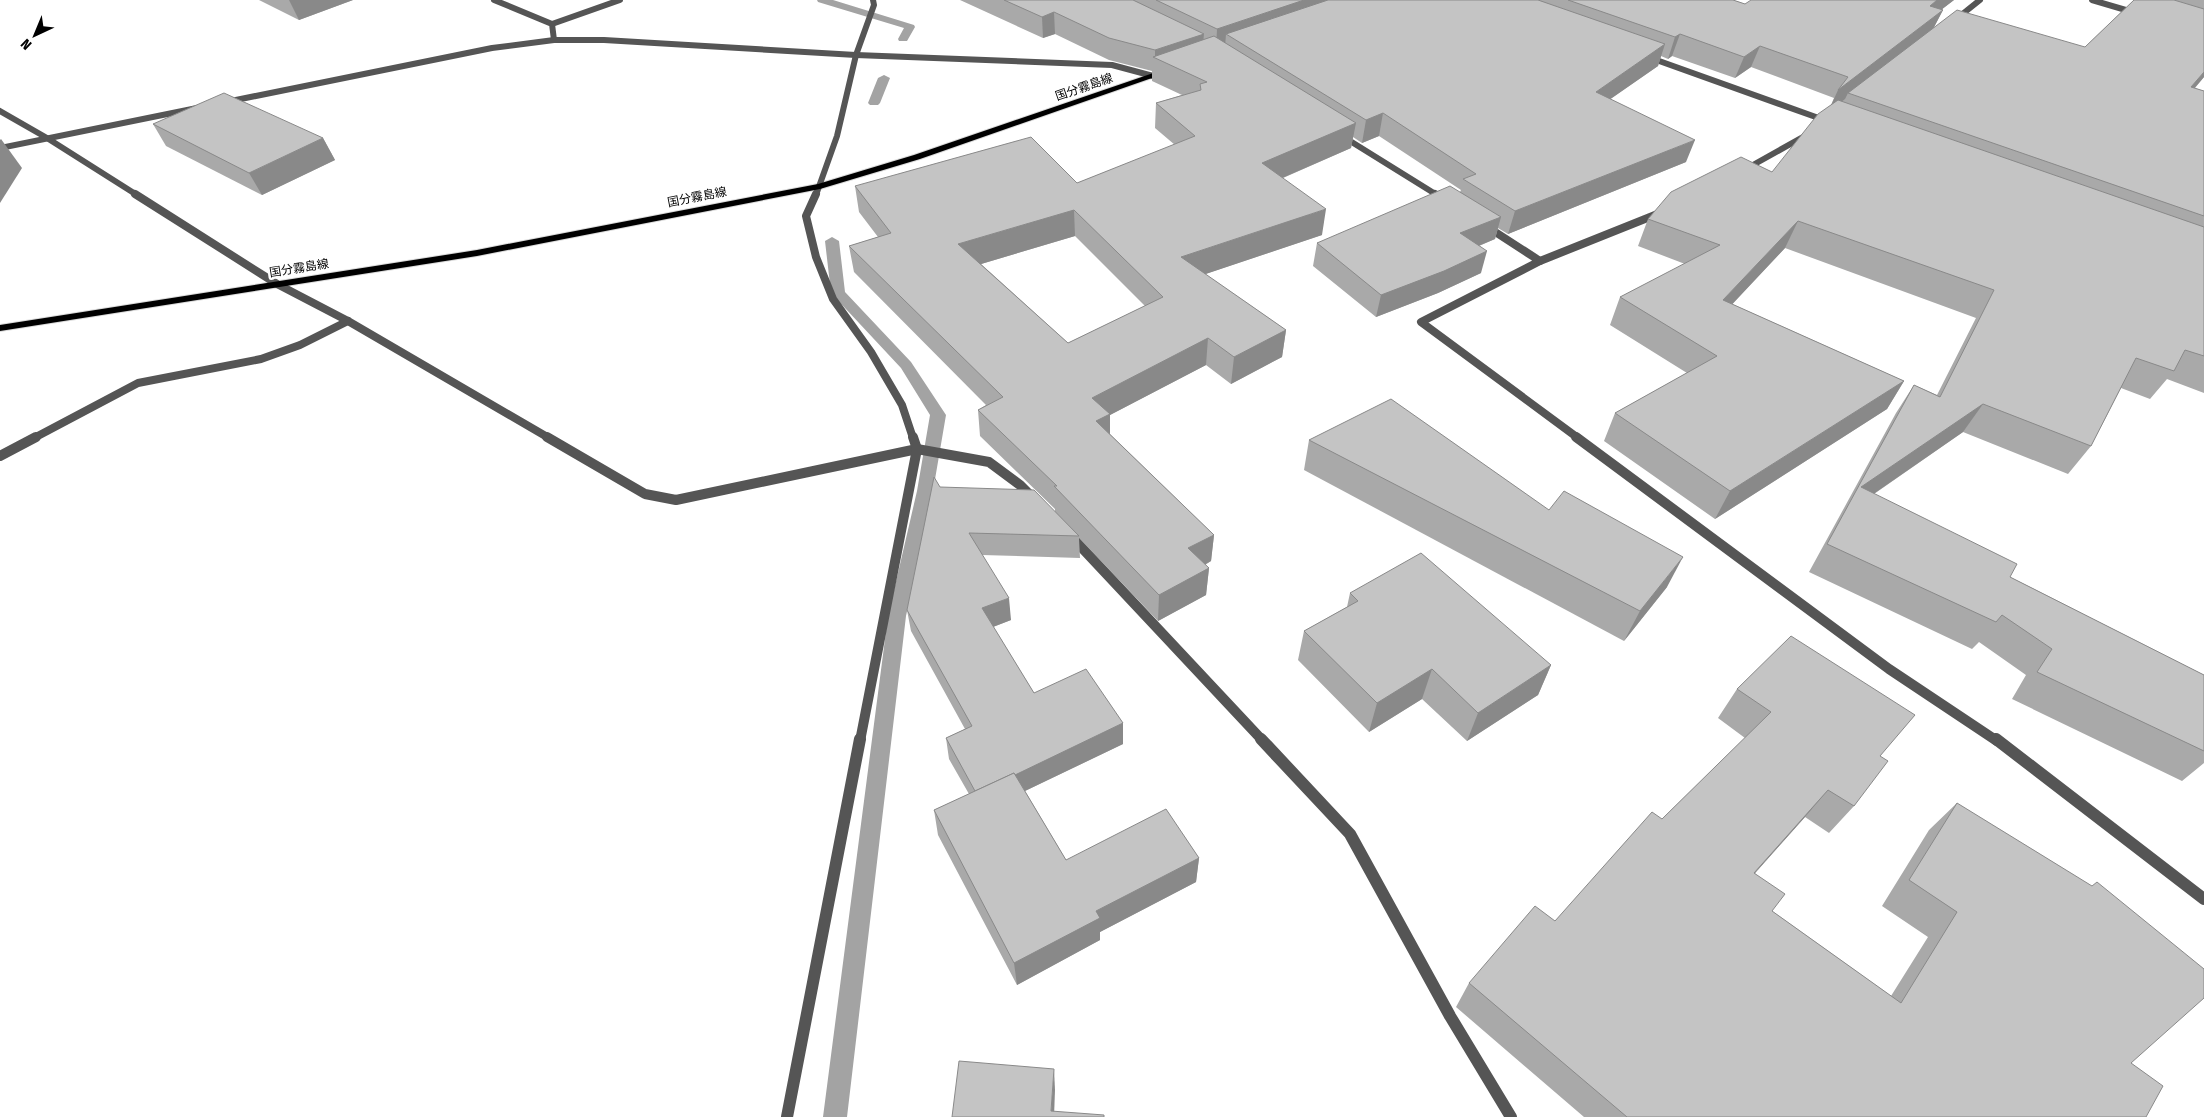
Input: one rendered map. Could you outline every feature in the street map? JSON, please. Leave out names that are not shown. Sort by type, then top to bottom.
[{"type":"main road","name":"国分霧島線","points":[[0,328],[477,254],[820,186],[917,157],[1179,67]]},
{"type":"street","points":[[494,0],[552,24],[620,0]]},
{"type":"street","points":[[1949,24],[1980,0]]},
{"type":"street","points":[[2092,0],[2148,16]]},
{"type":"street","points":[[787,1117],[917,450],[902,405],[871,352],[833,300],[816,257],[806,216],[820,186],[837,136],[856,55],[874,3]]},
{"type":"street","points":[[552,24],[554,40]]},
{"type":"street","points":[[220,103],[492,48],[554,40],[604,40],[856,55],[1112,65],[1153,76]]},
{"type":"street","points":[[1639,54],[1821,125],[1836,124]]},
{"type":"street","points":[[0,148],[201,107]]},
{"type":"street","points":[[0,111],[47,138],[277,284],[348,321],[645,494],[676,500],[807,471],[917,450],[989,462],[1020,485],[1040,505]]},
{"type":"street","points":[[1738,174],[1821,125],[1834,115]]},
{"type":"street","points":[[1338,133],[1449,203]]},
{"type":"street","points":[[1669,209],[1540,261],[1421,322],[1889,669],[1982,729],[2204,899]]},
{"type":"street","points":[[1474,219],[1540,261]]},
{"type":"street","points":[[0,456],[138,383],[261,359],[300,345],[348,321]]},
{"type":"street","points":[[1061,526],[1350,834],[1450,1016],[1510,1117]]},
{"type":"building","points":[[1004,0],[1133,0],[1204,34],[1155,50],[1109,38],[1054,12],[1042,17]]},
{"type":"building","points":[[1156,0],[1304,0],[1217,29]]},
{"type":"building","points":[[1328,0],[1538,0],[1665,44],[1596,92],[1695,140],[1515,211],[1463,179],[1476,174],[1383,113],[1366,120],[1226,34]]},
{"type":"building","points":[[1568,0],[1733,0],[1745,4],[1751,0],[1937,0],[1930,6],[1943,10],[1838,90],[1848,77],[1760,46],[1744,57],[1680,34],[1675,37]]},
{"type":"building","points":[[2134,0],[2174,0],[2204,9],[2204,72],[2191,87],[2204,91],[2204,216],[1848,93],[1957,10],[2085,47]]},
{"type":"building","points":[[1214,36],[1356,123],[1262,163],[1326,209],[1181,257],[1286,330],[1234,357],[1208,338],[1092,398],[1110,414],[1096,421],[1214,535],[1188,548],[1209,568],[1159,595],[1054,486],[1057,486],[978,410],[1003,397],[849,246],[891,233],[855,186],[1031,137],[1077,183],[1195,136],[1156,103],[1201,90],[1200,84],[1207,82],[1153,57]],"holes":[[[1074,210],[1163,297],[1068,343],[958,244]]]},
{"type":"building","points":[[224,93],[323,138],[249,173],[153,124]]},
{"type":"building","points":[[1838,100],[2204,227],[2204,356],[2185,350],[2174,371],[2136,358],[2091,446],[1983,404],[1861,487],[2017,564],[2010,577],[2204,675],[2204,751],[2037,672],[2052,649],[2002,615],[1996,622],[1827,544],[1914,385],[1940,397],[1994,290],[1798,221],[1723,300],[1904,381],[1730,491],[1615,413],[1717,356],[1620,297],[1720,245],[1648,219],[1671,192],[1741,157],[1772,172],[1818,114]]},
{"type":"building","points":[[1450,186],[1501,217],[1460,233],[1487,251],[1444,271],[1381,295],[1317,243]]},
{"type":"building","points":[[1391,399],[1549,510],[1564,491],[1683,557],[1640,611],[1309,440]]},
{"type":"building","points":[[934,477],[940,487],[1034,490],[1079,536],[969,533],[1009,598],[982,608],[1034,693],[1086,669],[1123,723],[1015,775],[1014,773],[975,791],[946,738],[972,726],[907,610]]},
{"type":"building","points":[[1421,553],[1551,665],[1478,713],[1432,669],[1377,703],[1304,631],[1358,601],[1350,593]]},
{"type":"building","points":[[1791,636],[1915,715],[1880,756],[1888,761],[1854,806],[1828,790],[1754,873],[1785,894],[1772,911],[1901,1003],[1957,912],[1909,880],[1957,803],[2092,886],[2097,882],[2204,969],[2204,998],[2131,1063],[2163,1086],[2146,1117],[1627,1117],[1469,983],[1535,906],[1555,921],[1652,812],[1662,819],[1771,712],[1737,689]]},
{"type":"building","points":[[1014,773],[1066,860],[1166,809],[1199,858],[1096,911],[1100,918],[1014,963],[934,810]]},
{"type":"building","points":[[959,1061],[1054,1069],[1051,1111],[1104,1115],[1104,1117],[952,1117]]},
{"type":"waterway","points":[[822,0],[910,27],[903,39]]},
{"type":"waterway","points":[[874,103],[884,78]]},
{"type":"waterway","points":[[832,241],[838,293],[906,365],[938,415],[925,491],[897,616],[835,1117]]}]
